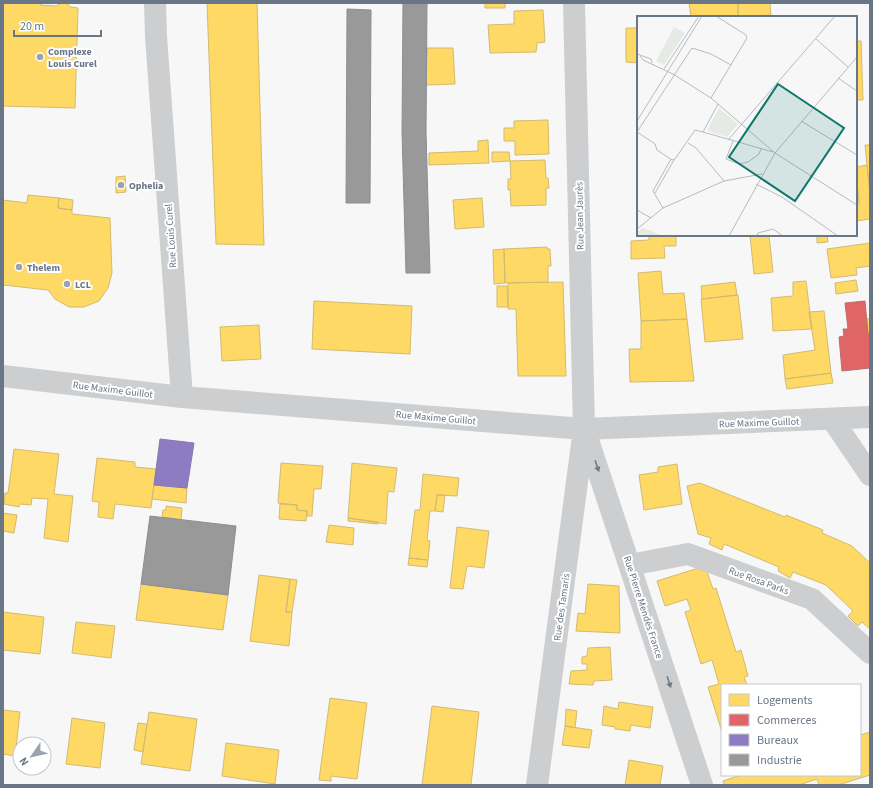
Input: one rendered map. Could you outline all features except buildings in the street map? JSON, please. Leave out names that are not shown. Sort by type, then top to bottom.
[{"type":"street","name":"Rue Louis Curel","points":[[155,3],[156,36],[182,397]]},
{"type":"street","name":"Rue Jean Jaurès","points":[[574,3],[584,429]]},
{"type":"street","name":"Rue Maxime Guillot","points":[[3,376],[182,397],[584,429],[832,420],[870,417]]},
{"type":"street","points":[[832,420],[870,475]]},
{"type":"street","name":"Rue Pierre Mendès France","points":[[584,429],[702,785]]},
{"type":"street","name":"Rue des Tamaris","points":[[537,785],[584,429]]},
{"type":"street","name":"Rue Rosa Parks","points":[[630,565],[688,554],[812,599],[870,653]]},
{"type":"place","name":"Complexe Louis Curel","points":[[40,57]]},
{"type":"place","name":"Ophelia","points":[[121,185]]},
{"type":"place","name":"Thelem","points":[[19,267]]},
{"type":"place","name":"LCL","points":[[67,284]]}]
